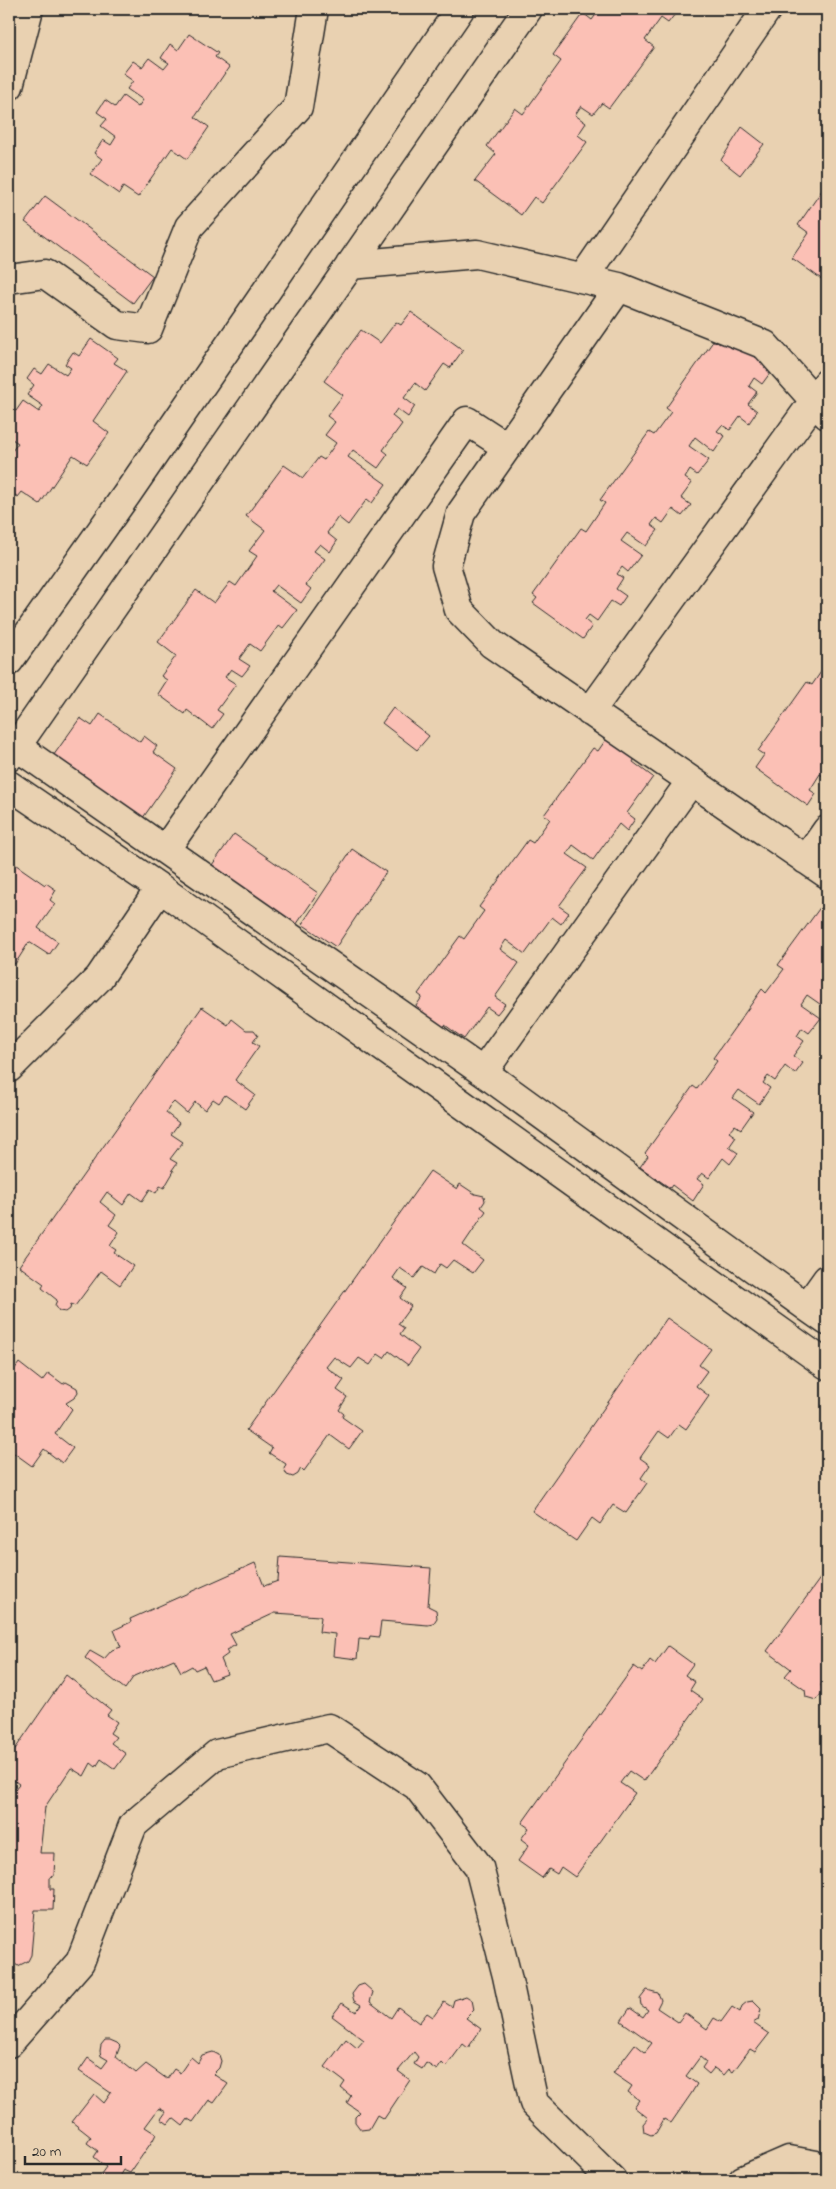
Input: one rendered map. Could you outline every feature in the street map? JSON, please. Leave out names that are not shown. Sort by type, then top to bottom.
[{"type":"street","points":[[9,86],[29,9]]},
{"type":"street","points":[[9,280],[45,274],[117,325],[148,329],[189,227],[298,107],[314,9]]},
{"type":"street","points":[[9,661],[460,9]]},
{"type":"street","points":[[528,9],[12,752],[165,850],[483,1072],[817,1314],[827,1279]]},
{"type":"street","points":[[583,278],[767,9]]},
{"type":"street","points":[[350,265],[477,254],[619,287],[765,345],[823,400],[590,712]]},
{"type":"street","points":[[619,287],[460,513],[446,566],[459,610],[492,644],[817,867],[827,830]]},
{"type":"street","points":[[165,850],[467,421],[506,447]]},
{"type":"street","points":[[483,1072],[691,781]]},
{"type":"street","points":[[9,785],[160,888],[827,1365]]},
{"type":"street","points":[[9,1068],[99,978],[160,888]]},
{"type":"street","points":[[9,2043],[80,1962],[133,1825],[217,1754],[329,1728],[417,1786],[478,1867],[507,1976],[534,2103],[612,2180]]},
{"type":"street","points":[[742,2180],[789,2160],[827,2167]]},
{"type":"building","points":[[600,9],[679,9],[668,23],[661,18],[645,40],[654,47],[609,108],[602,103],[593,114],[581,106],[575,115],[586,123],[578,135],[587,142],[542,203],[534,197],[521,215],[475,181],[496,154],[487,146],[515,108],[523,114],[561,61],[553,55],[583,13],[592,20]]},
{"type":"building","points":[[189,34],[218,53],[215,57],[229,67],[195,117],[209,127],[187,159],[172,148],[138,197],[123,187],[119,194],[90,174],[102,159],[94,153],[103,140],[111,145],[116,137],[101,126],[107,119],[97,112],[105,100],[115,107],[123,96],[138,107],[143,100],[127,89],[133,81],[123,74],[133,61],[142,67],[149,58],[164,69],[169,63],[161,58],[170,44],[178,50]]},
{"type":"building","points":[[742,127],[764,144],[740,175],[721,160]]},
{"type":"building","points":[[827,183],[827,283],[792,258],[809,233],[798,225]]},
{"type":"building","points":[[45,196],[153,276],[133,303],[25,222]]},
{"type":"building","points":[[411,312],[463,350],[450,368],[444,364],[425,391],[415,383],[404,398],[415,406],[408,417],[397,409],[392,416],[402,424],[383,450],[388,454],[378,468],[353,450],[348,457],[386,484],[372,503],[367,499],[348,525],[338,517],[327,533],[337,541],[330,552],[320,544],[314,551],[325,559],[306,585],[311,589],[301,603],[276,585],[271,591],[297,610],[283,628],[279,625],[260,651],[250,644],[239,659],[250,666],[242,676],[231,669],[225,677],[236,684],[217,710],[223,714],[212,729],[187,710],[185,714],[158,694],[167,680],[161,676],[176,656],[158,642],[196,590],[214,603],[230,582],[236,586],[257,556],[249,551],[265,530],[246,516],[284,465],[303,478],[319,457],[324,460],[336,443],[325,435],[335,422],[327,416],[343,395],[324,381],[361,330],[380,343],[396,322],[401,325]]},
{"type":"building","points":[[726,335],[773,369],[762,384],[754,378],[749,386],[757,392],[748,404],[757,411],[749,423],[740,416],[730,430],[722,425],[717,431],[725,436],[714,452],[695,437],[689,446],[709,460],[697,475],[690,470],[685,478],[692,483],[681,498],[691,505],[682,516],[673,509],[663,523],[656,518],[651,525],[658,530],[646,546],[627,533],[621,541],[641,555],[628,572],[622,567],[617,574],[623,578],[616,589],[626,596],[619,606],[611,601],[597,621],[589,615],[585,620],[592,626],[583,639],[533,603],[537,598],[533,595],[581,528],[586,531],[605,503],[600,500],[649,432],[654,435],[671,412],[666,408],[714,340],[720,344]]},
{"type":"building","points":[[91,339],[118,358],[114,363],[127,371],[93,421],[109,433],[87,464],[73,455],[40,504],[22,492],[18,497],[9,491],[9,448],[12,451],[18,443],[9,437],[9,406],[16,411],[23,401],[39,412],[43,406],[27,395],[34,385],[27,379],[34,369],[42,374],[49,364],[66,375],[71,368],[65,364],[73,352],[79,356]]},
{"type":"building","points":[[827,663],[827,779],[820,774],[810,790],[816,794],[808,806],[755,768],[764,755],[758,751],[807,682],[812,685]]},
{"type":"building","points":[[393,708],[429,736],[417,750],[382,723]]},
{"type":"building","points":[[100,714],[140,742],[144,736],[157,746],[153,752],[177,769],[140,822],[51,759],[80,718],[92,726]]},
{"type":"building","points":[[607,738],[635,758],[633,762],[653,777],[627,813],[635,819],[627,831],[619,824],[593,860],[573,845],[567,854],[587,868],[559,906],[569,913],[561,924],[552,917],[525,954],[506,940],[500,949],[519,963],[495,997],[505,1004],[497,1014],[487,1007],[464,1039],[445,1025],[442,1029],[414,1009],[422,997],[418,994],[460,936],[464,939],[484,911],[479,907],[528,840],[533,843],[550,819],[544,815],[593,748],[598,751]]},
{"type":"building","points":[[234,834],[318,893],[292,931],[207,872]]},
{"type":"building","points":[[352,849],[386,872],[336,947],[302,924]]},
{"type":"building","points":[[9,860],[45,885],[46,883],[56,890],[50,900],[55,904],[38,928],[58,942],[49,955],[29,942],[15,964],[9,960]]},
{"type":"building","points":[[827,898],[827,1009],[807,995],[801,1004],[821,1018],[809,1033],[802,1028],[797,1036],[804,1041],[793,1056],[803,1063],[795,1074],[785,1066],[775,1081],[768,1076],[763,1083],[770,1088],[759,1104],[739,1090],[733,1098],[753,1112],[741,1129],[735,1125],[729,1132],[736,1137],[729,1147],[738,1153],[730,1164],[723,1158],[709,1178],[702,1173],[697,1179],[704,1184],[693,1201],[672,1185],[670,1188],[640,1167],[648,1156],[645,1153],[693,1086],[697,1089],[717,1061],[713,1058],[762,989],[766,993],[784,969],[778,965]]},
{"type":"building","points":[[202,1007],[228,1025],[232,1019],[246,1030],[254,1030],[258,1035],[253,1042],[259,1046],[235,1080],[255,1095],[245,1109],[225,1095],[219,1103],[213,1099],[205,1110],[195,1102],[187,1113],[174,1102],[170,1106],[166,1113],[179,1123],[171,1134],[183,1142],[170,1159],[177,1163],[164,1188],[160,1186],[156,1193],[150,1189],[142,1201],[131,1193],[123,1205],[107,1192],[100,1202],[116,1215],[109,1225],[119,1232],[110,1246],[116,1250],[114,1253],[133,1266],[120,1285],[101,1271],[75,1306],[71,1304],[70,1309],[66,1312],[59,1311],[55,1305],[57,1300],[42,1288],[44,1284],[19,1266]]},
{"type":"building","points":[[430,1171],[457,1189],[460,1184],[475,1194],[484,1196],[485,1201],[481,1207],[486,1211],[463,1245],[483,1260],[473,1273],[453,1260],[446,1268],[440,1264],[434,1274],[423,1267],[414,1278],[400,1268],[393,1278],[407,1288],[400,1298],[411,1306],[398,1324],[404,1328],[400,1334],[419,1349],[408,1365],[389,1351],[384,1358],[378,1354],[370,1365],[359,1358],[351,1368],[334,1357],[326,1367],[344,1380],[337,1390],[347,1397],[339,1410],[344,1414],[342,1417],[362,1431],[349,1449],[330,1435],[304,1471],[301,1468],[298,1474],[293,1477],[287,1475],[284,1469],[286,1464],[269,1453],[272,1448],[246,1430]]},
{"type":"building","points":[[667,1318],[711,1349],[699,1365],[707,1371],[696,1386],[709,1396],[686,1429],[679,1424],[669,1438],[659,1431],[640,1458],[650,1465],[641,1478],[647,1483],[626,1513],[613,1505],[600,1524],[592,1518],[576,1541],[532,1511]]},
{"type":"building","points":[[19,1363],[42,1381],[48,1373],[63,1384],[66,1382],[77,1388],[78,1392],[74,1398],[66,1403],[72,1409],[55,1434],[73,1448],[62,1463],[44,1449],[32,1466],[14,1453],[9,1460],[9,1377]]},
{"type":"building","points":[[280,1557],[431,1568],[428,1606],[436,1610],[437,1618],[433,1624],[428,1625],[381,1621],[379,1637],[370,1636],[369,1640],[359,1639],[357,1659],[333,1656],[335,1634],[319,1632],[321,1617],[275,1613],[230,1634],[236,1645],[226,1650],[228,1654],[221,1659],[227,1674],[211,1680],[204,1666],[195,1670],[192,1666],[181,1672],[174,1659],[134,1676],[125,1689],[85,1658],[90,1651],[104,1659],[112,1650],[121,1647],[114,1630],[131,1622],[130,1619],[255,1563],[264,1586],[278,1581]]},
{"type":"building","points":[[827,1569],[827,1685],[823,1682],[821,1685],[823,1692],[816,1700],[806,1697],[805,1690],[785,1676],[791,1669],[767,1651]]},
{"type":"building","points":[[668,1646],[693,1664],[685,1675],[695,1682],[690,1690],[703,1699],[644,1781],[629,1771],[620,1783],[635,1793],[575,1877],[561,1867],[557,1874],[549,1869],[542,1878],[518,1861],[529,1845],[521,1839],[529,1828],[522,1823],[634,1666],[642,1672],[650,1660],[655,1664]]},
{"type":"building","points":[[66,1675],[111,1710],[107,1715],[117,1722],[110,1733],[116,1737],[111,1743],[126,1754],[115,1769],[101,1759],[96,1767],[91,1763],[84,1776],[71,1768],[45,1807],[40,1853],[55,1853],[54,1876],[50,1877],[50,1889],[54,1889],[53,1910],[35,1910],[31,1955],[28,1961],[18,1966],[10,1961],[9,1954],[9,1803],[13,1791],[19,1784],[9,1777],[9,1758]]},
{"type":"building","points":[[364,1984],[373,1992],[370,2002],[391,2018],[398,2007],[419,2023],[427,2013],[433,2017],[444,2002],[452,2007],[454,2000],[466,1996],[472,2000],[474,2010],[466,2018],[481,2029],[468,2048],[463,2044],[446,2067],[442,2063],[437,2070],[426,2063],[422,2069],[414,2064],[418,2057],[414,2052],[398,2071],[410,2080],[384,2119],[377,2115],[369,2129],[361,2130],[355,2122],[355,2117],[360,2112],[347,2103],[351,2096],[341,2088],[345,2082],[325,2067],[346,2039],[357,2048],[364,2040],[332,2016],[342,2003],[356,2012],[361,2005],[354,2001],[352,1994],[358,1986]]},
{"type":"building","points":[[647,1990],[658,1993],[661,2000],[657,2008],[678,2022],[685,2013],[707,2029],[714,2018],[721,2022],[732,2007],[740,2012],[742,2006],[747,2002],[753,2001],[761,2009],[758,2020],[753,2023],[769,2034],[755,2052],[750,2049],[733,2072],[729,2069],[724,2075],[714,2068],[709,2074],[702,2068],[706,2062],[700,2057],[686,2076],[697,2084],[691,2094],[671,2123],[664,2119],[656,2133],[651,2135],[644,2132],[643,2124],[648,2118],[634,2107],[639,2100],[628,2092],[632,2086],[613,2073],[635,2044],[645,2052],[652,2043],[621,2021],[630,2008],[643,2017],[648,2010],[641,2005],[640,1999]]},
{"type":"building","points":[[105,2040],[110,2040],[120,2046],[116,2057],[136,2073],[146,2064],[167,2079],[174,2069],[180,2073],[191,2057],[198,2063],[202,2055],[213,2052],[219,2055],[221,2061],[219,2068],[213,2074],[228,2084],[214,2103],[209,2100],[193,2122],[188,2119],[183,2126],[173,2118],[168,2124],[161,2119],[166,2112],[159,2108],[145,2127],[156,2134],[153,2140],[130,2173],[123,2170],[117,2180],[102,2180],[101,2174],[106,2167],[94,2157],[98,2151],[87,2143],[91,2137],[72,2122],[94,2094],[104,2103],[111,2093],[79,2071],[88,2058],[102,2068],[108,2060],[101,2056],[100,2051],[101,2045]]}]
